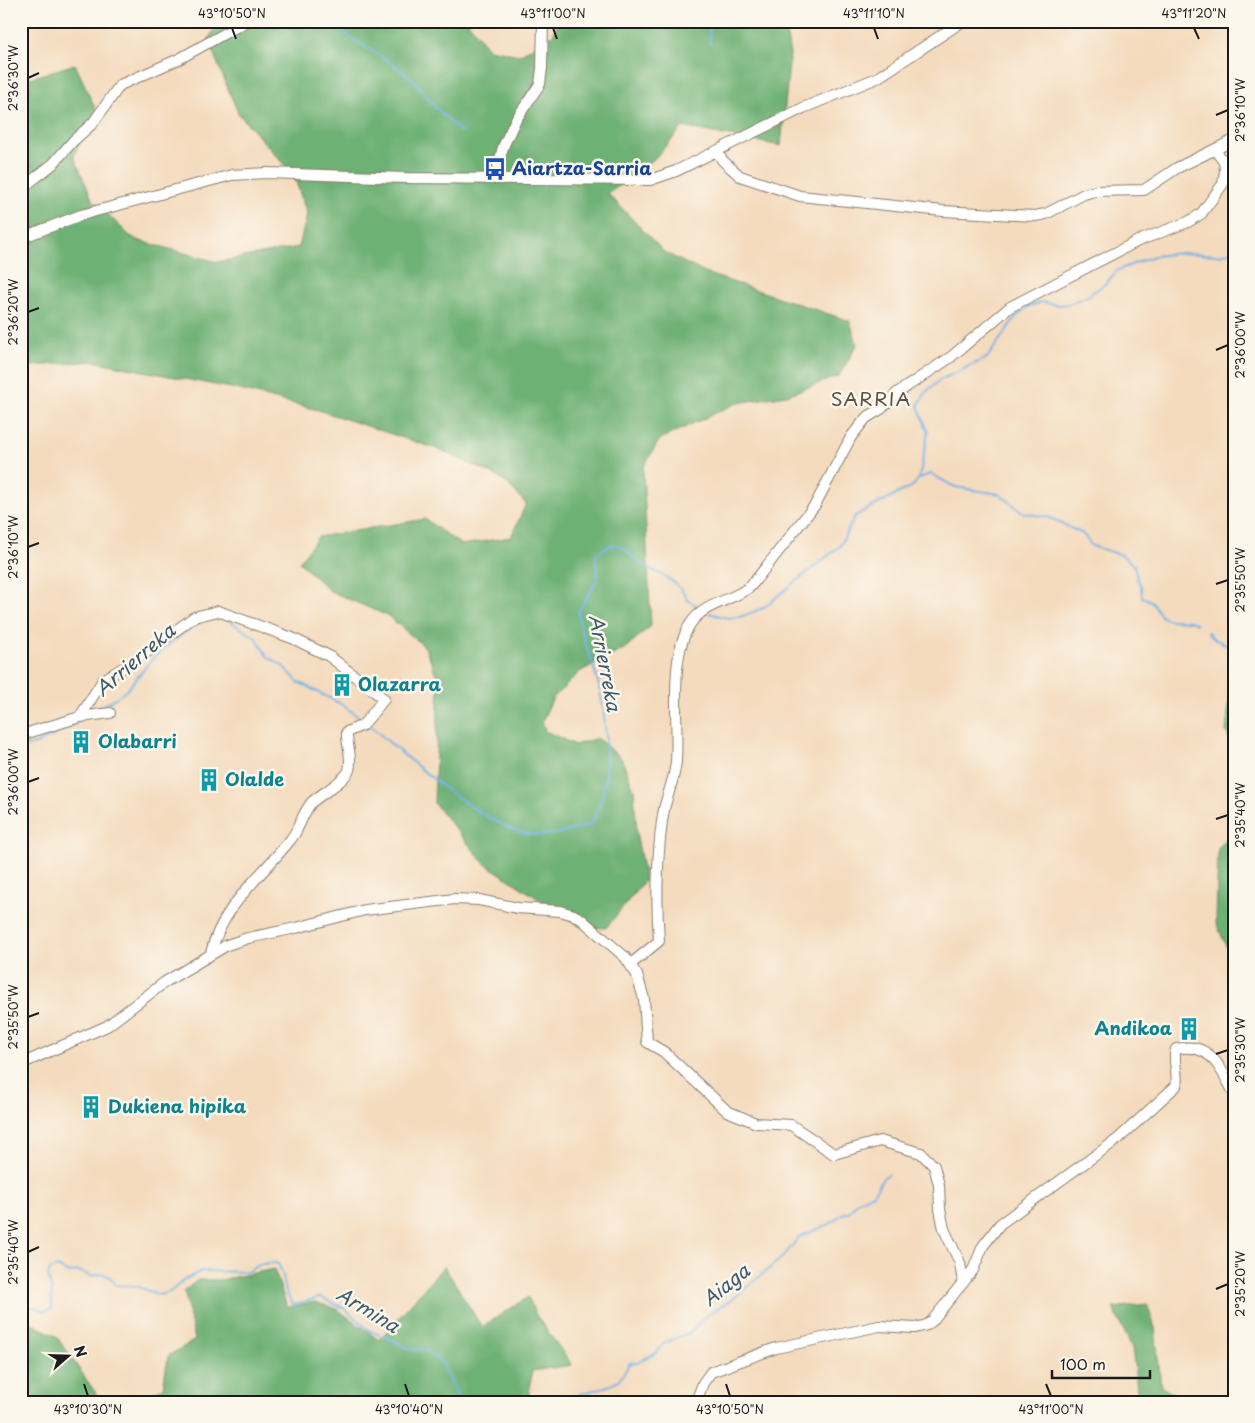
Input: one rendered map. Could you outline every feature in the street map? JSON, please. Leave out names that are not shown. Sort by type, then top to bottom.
[{"type":"street","points":[[21,188],[53,164],[73,141],[93,123],[120,85],[179,59],[248,21]]},
{"type":"street","points":[[495,178],[503,147],[516,121],[540,84],[543,21]]},
{"type":"street","points":[[21,238],[81,215],[232,175],[268,173],[405,178],[650,180],[676,171],[717,152],[803,108],[877,78],[963,21]]},
{"type":"street","points":[[717,152],[723,161],[740,176],[800,196],[943,211],[1035,216],[1046,214],[1084,194],[1096,191],[1144,190],[1177,168],[1234,140]]},
{"type":"street","points":[[631,964],[659,941],[657,912],[664,809],[676,762],[678,656],[692,620],[710,607],[744,592],[751,586],[814,505],[851,438],[866,418],[881,409],[897,393],[952,358],[1010,307],[1038,290],[1138,241],[1188,222],[1201,214],[1223,184],[1224,162],[1215,150]]},
{"type":"street","points":[[80,717],[103,680],[139,658],[194,617],[218,610],[292,638],[338,663],[384,699],[365,721],[347,732],[349,769],[346,777],[322,793],[310,804],[293,837],[238,898],[214,940],[211,953]]},
{"type":"street","points":[[21,735],[80,717],[110,713]]},
{"type":"street","points":[[21,1064],[107,1026],[165,982],[211,953],[248,938],[288,930],[365,910],[441,900],[468,899],[508,907],[545,909],[574,915],[631,964],[644,999],[647,1042],[664,1052],[727,1111],[756,1123],[792,1125],[834,1154],[880,1141],[921,1153],[934,1166],[939,1185],[940,1209],[944,1228],[960,1263],[963,1283]]},
{"type":"street","points":[[696,1402],[702,1383],[711,1372],[776,1348],[879,1326],[910,1328],[927,1325],[939,1315],[963,1283],[977,1262],[983,1246],[1000,1224],[1118,1139],[1176,1086],[1178,1078],[1174,1054],[1176,1049],[1192,1048],[1211,1055],[1217,1062],[1234,1093]]},
{"type":"green space","points":[[219,21],[467,21],[489,49],[519,55],[553,35],[558,21],[784,21],[790,54],[781,146],[683,127],[654,159],[608,194],[664,252],[705,273],[850,321],[857,345],[839,376],[787,395],[737,403],[660,439],[643,468],[651,626],[624,649],[581,671],[553,698],[542,721],[545,731],[575,745],[597,738],[621,758],[634,789],[637,837],[645,880],[606,928],[581,927],[484,863],[434,803],[439,682],[425,647],[388,616],[330,591],[299,562],[318,537],[425,519],[461,545],[511,537],[526,504],[508,484],[491,473],[437,449],[318,410],[236,389],[92,361],[21,367],[21,74],[31,78],[75,64],[96,110],[74,156],[92,199],[129,235],[137,240],[217,262],[299,247],[307,214],[294,176],[238,113],[208,40]]},
{"type":"green space","points":[[1231,688],[1234,688],[1234,748],[1226,731]]},
{"type":"green space","points":[[1234,831],[1234,964],[1216,923],[1218,848]]},
{"type":"green space","points":[[444,1266],[482,1327],[528,1297],[536,1315],[572,1365],[532,1371],[528,1402],[131,1402],[163,1388],[168,1356],[195,1340],[184,1291],[198,1280],[220,1280],[274,1269],[287,1307],[315,1302],[337,1309],[379,1340]]},
{"type":"green space","points":[[1147,1304],[1155,1328],[1161,1387],[1190,1402],[1130,1402],[1138,1397],[1132,1348],[1113,1308]]},
{"type":"green space","points":[[21,1318],[56,1336],[102,1402],[21,1402]]},
{"type":"waterway","points":[[332,21],[350,37],[393,64],[415,81],[435,107],[461,132]]},
{"type":"waterway","points":[[709,21],[710,43]]},
{"type":"waterway","name":"Arrierreka","points":[[709,613],[727,618],[740,617],[763,608],[840,546],[855,516],[914,485],[919,478],[928,432],[918,406],[926,392],[940,380],[987,358],[1015,318],[1027,307],[1042,302],[1058,305],[1069,304],[1086,297],[1105,284],[1118,270],[1154,256],[1181,253],[1219,255],[1228,253],[1234,248]]},
{"type":"waterway","points":[[919,478],[931,474],[955,487],[999,494],[1024,513],[1048,517],[1083,534],[1092,546],[1122,555],[1134,565],[1141,586],[1142,597],[1151,601],[1162,617],[1170,620],[1191,621],[1196,624]]},
{"type":"waterway","name":"Arrierreka","points":[[368,724],[464,802],[505,826],[532,835],[549,835],[567,832],[591,824],[603,793],[606,774],[606,735],[598,682],[581,630],[578,612],[598,579],[595,555],[610,546],[621,547],[641,563],[678,586],[687,600],[701,608]]},
{"type":"waterway","name":"Arrierreka","points":[[97,710],[126,691],[154,657],[202,619]]},
{"type":"waterway","name":"Arrierreka","points":[[228,620],[256,638],[267,656],[283,666],[298,682],[341,704],[362,719]]},
{"type":"waterway","points":[[1208,632],[1214,639],[1227,645],[1234,657]]},
{"type":"waterway","name":"Arrierreka","points":[[21,747],[36,744],[79,722]]},
{"type":"waterway","name":"Aiaga","points":[[570,1402],[579,1395],[611,1385],[620,1378],[630,1363],[638,1362],[656,1353],[664,1343],[689,1333],[706,1316],[734,1298],[784,1256],[799,1237],[830,1224],[842,1214],[849,1212],[857,1202],[873,1194],[884,1177],[889,1174]]},
{"type":"waterway","name":"Armina","points":[[21,1306],[35,1307],[44,1311],[52,1309],[51,1287],[48,1276],[50,1270],[57,1267],[69,1273],[78,1271],[91,1276],[104,1274],[110,1277],[116,1285],[135,1286],[160,1295],[170,1292],[184,1280],[201,1271],[247,1272],[261,1264],[277,1263],[282,1272],[287,1294],[294,1305],[320,1297],[345,1309],[370,1331],[393,1340],[402,1346],[415,1350],[426,1350],[443,1364],[460,1402]]},
{"type":"place","name":"Aiartza-Sarria","points":[[495,169]]},
{"type":"place","name":"Olazarra","points":[[342,685]]},
{"type":"place","name":"Olabarri","points":[[81,742]]},
{"type":"place","name":"Olalde","points":[[209,780]]},
{"type":"place","name":"Andikoa","points":[[1189,1029]]},
{"type":"place","name":"Dukiena hipika","points":[[91,1107]]},
{"type":"district","name":"SARRIA","points":[[871,399]]}]
